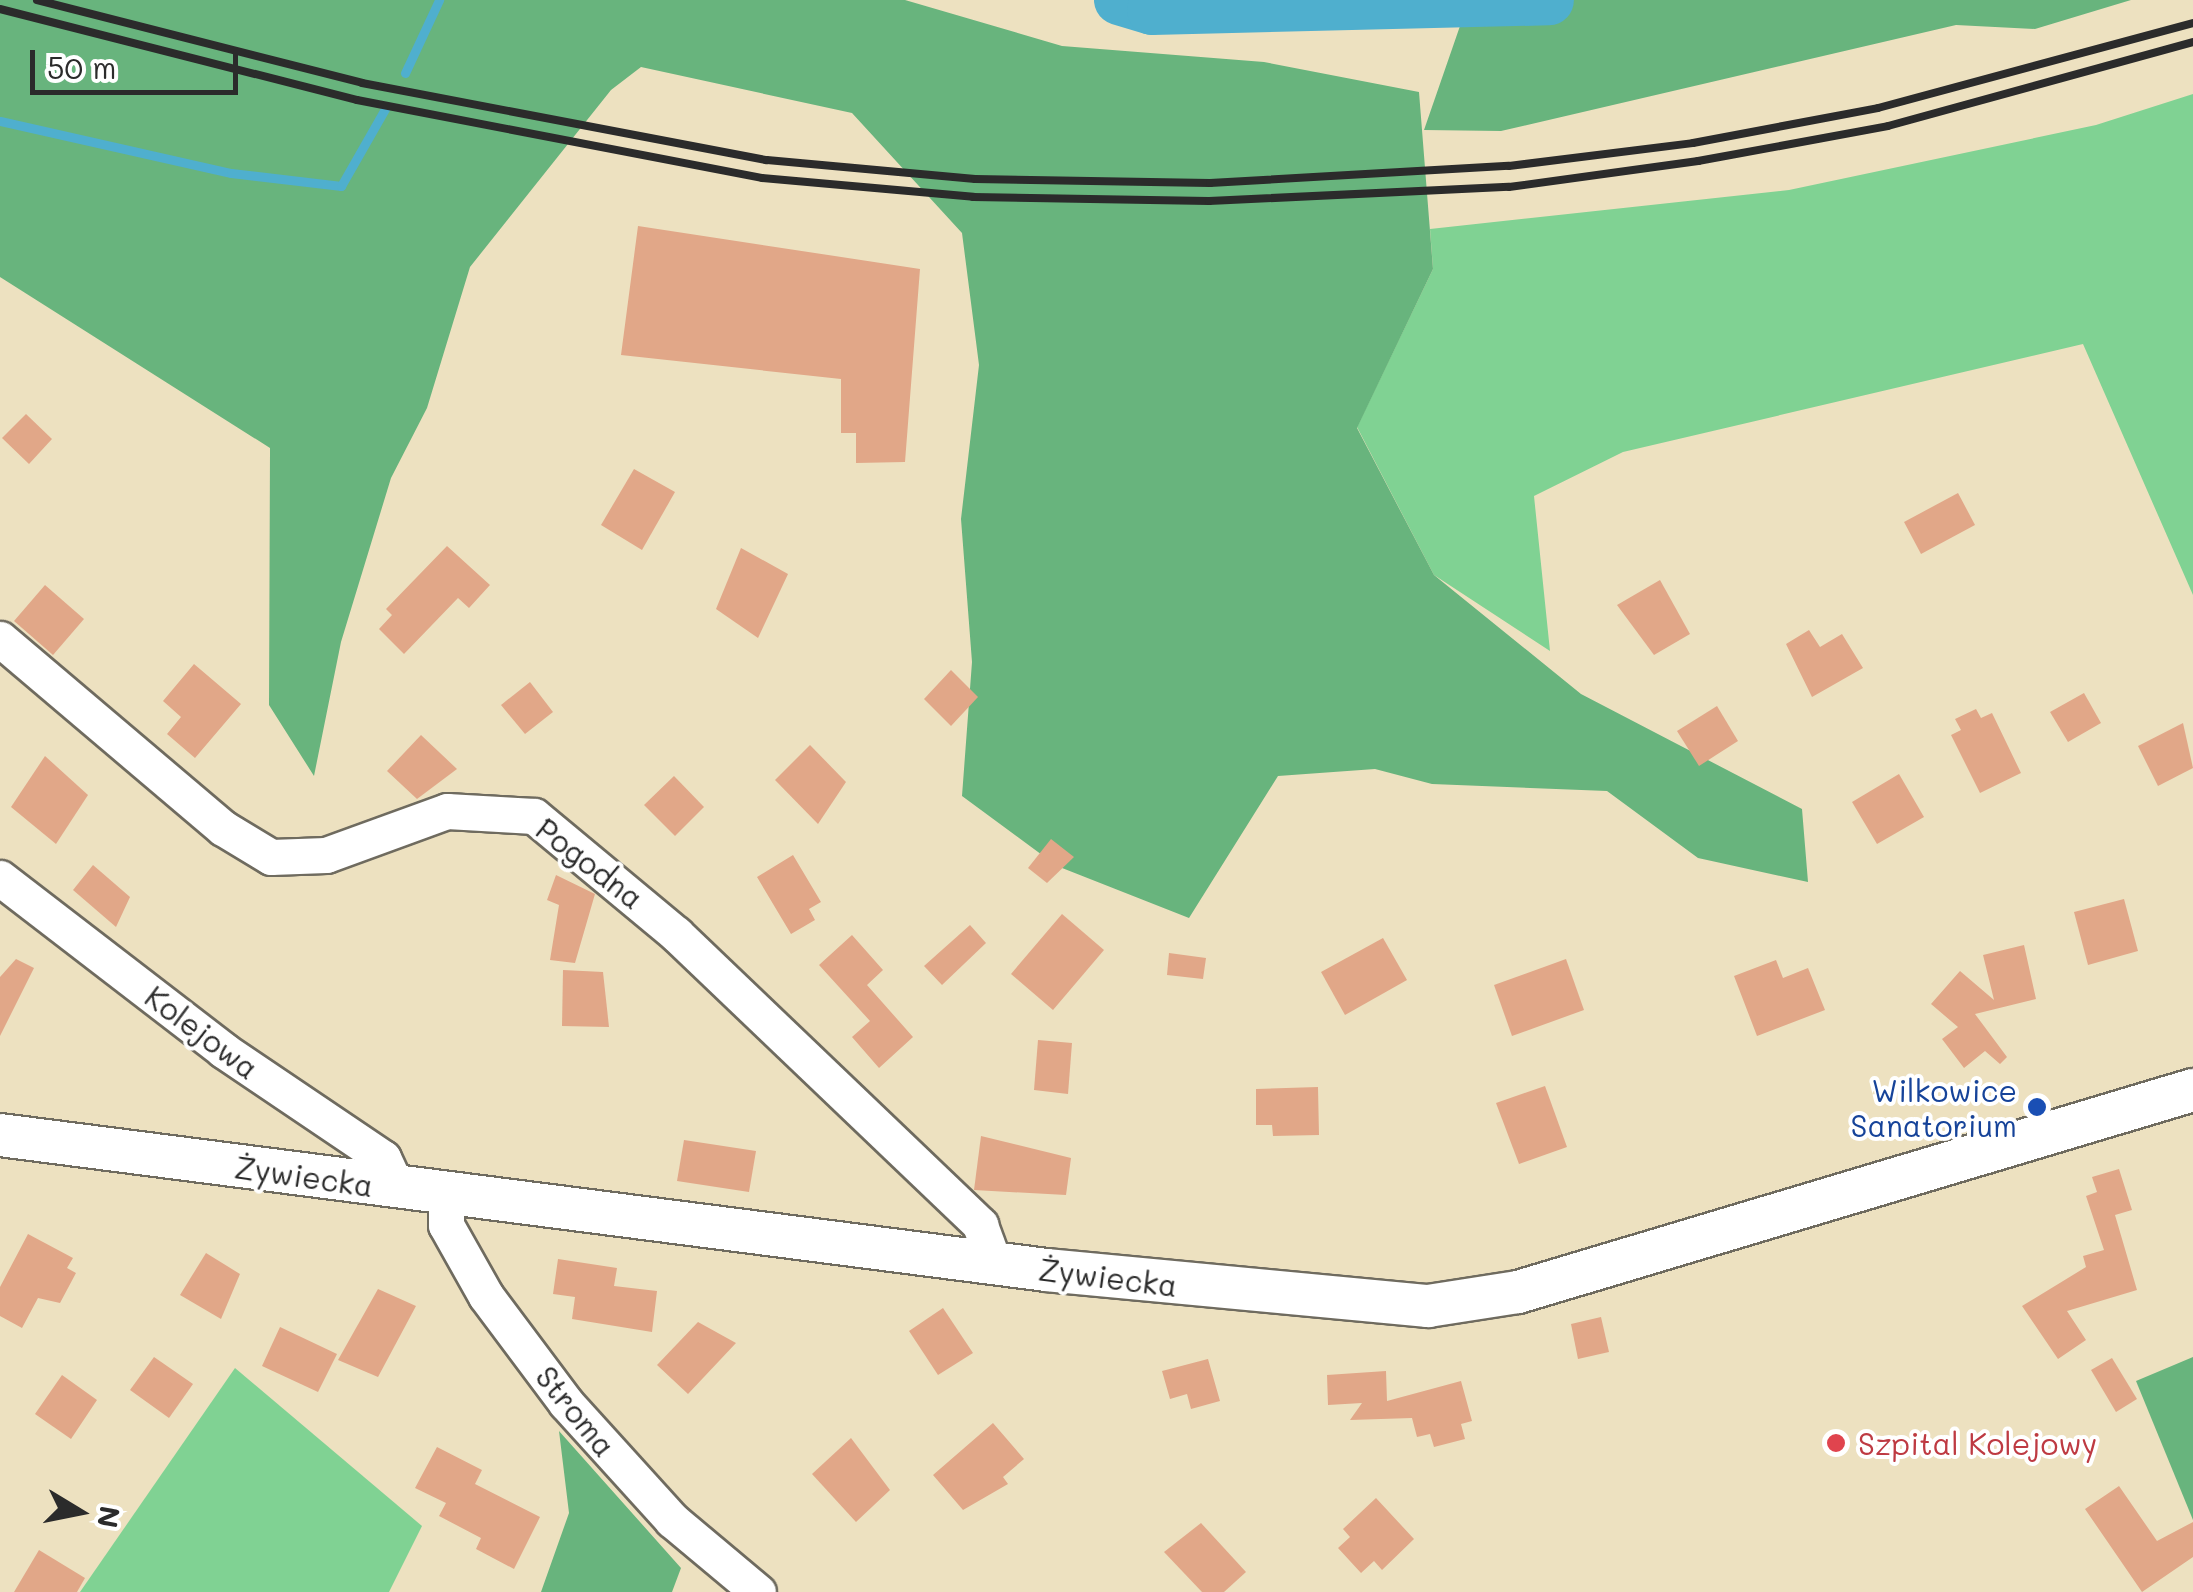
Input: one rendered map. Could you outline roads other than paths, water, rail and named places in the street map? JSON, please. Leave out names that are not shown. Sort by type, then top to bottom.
[{"type":"main road","name":"Żywiecka","points":[[0,1135],[446,1195],[1325,1303],[1428,1306],[1518,1292],[2193,1090]]},
{"type":"street","name":"Pogodna","points":[[0,639],[223,828],[271,857],[326,855],[447,811],[534,816],[676,934],[980,1225],[994,1263]]},
{"type":"street","name":"Kolejowa","points":[[0,878],[223,1050],[383,1158],[397,1188]]},
{"type":"street","name":"Stroma","points":[[446,1195],[446,1225],[478,1282],[566,1403],[672,1520],[758,1592]]},
{"type":"waterway","points":[[405,73],[439,0]]},
{"type":"waterway","points":[[1119,0],[1152,10],[1549,0]]},
{"type":"waterway","points":[[0,121],[231,173],[341,186],[386,107]]},
{"type":"railway","points":[[37,0],[362,83],[767,160],[975,179],[1210,183],[1509,166],[1693,143],[1878,108],[2193,23]]},
{"type":"railway","points":[[0,9],[357,100],[762,178],[973,197],[1209,201],[1509,187],[1698,161],[1888,126],[2193,42]]},
{"type":"place","name":"Wilkowice Sanatorium","points":[[2037,1107]]},
{"type":"place","name":"Szpital Kolejowy","points":[[1836,1443]]}]
